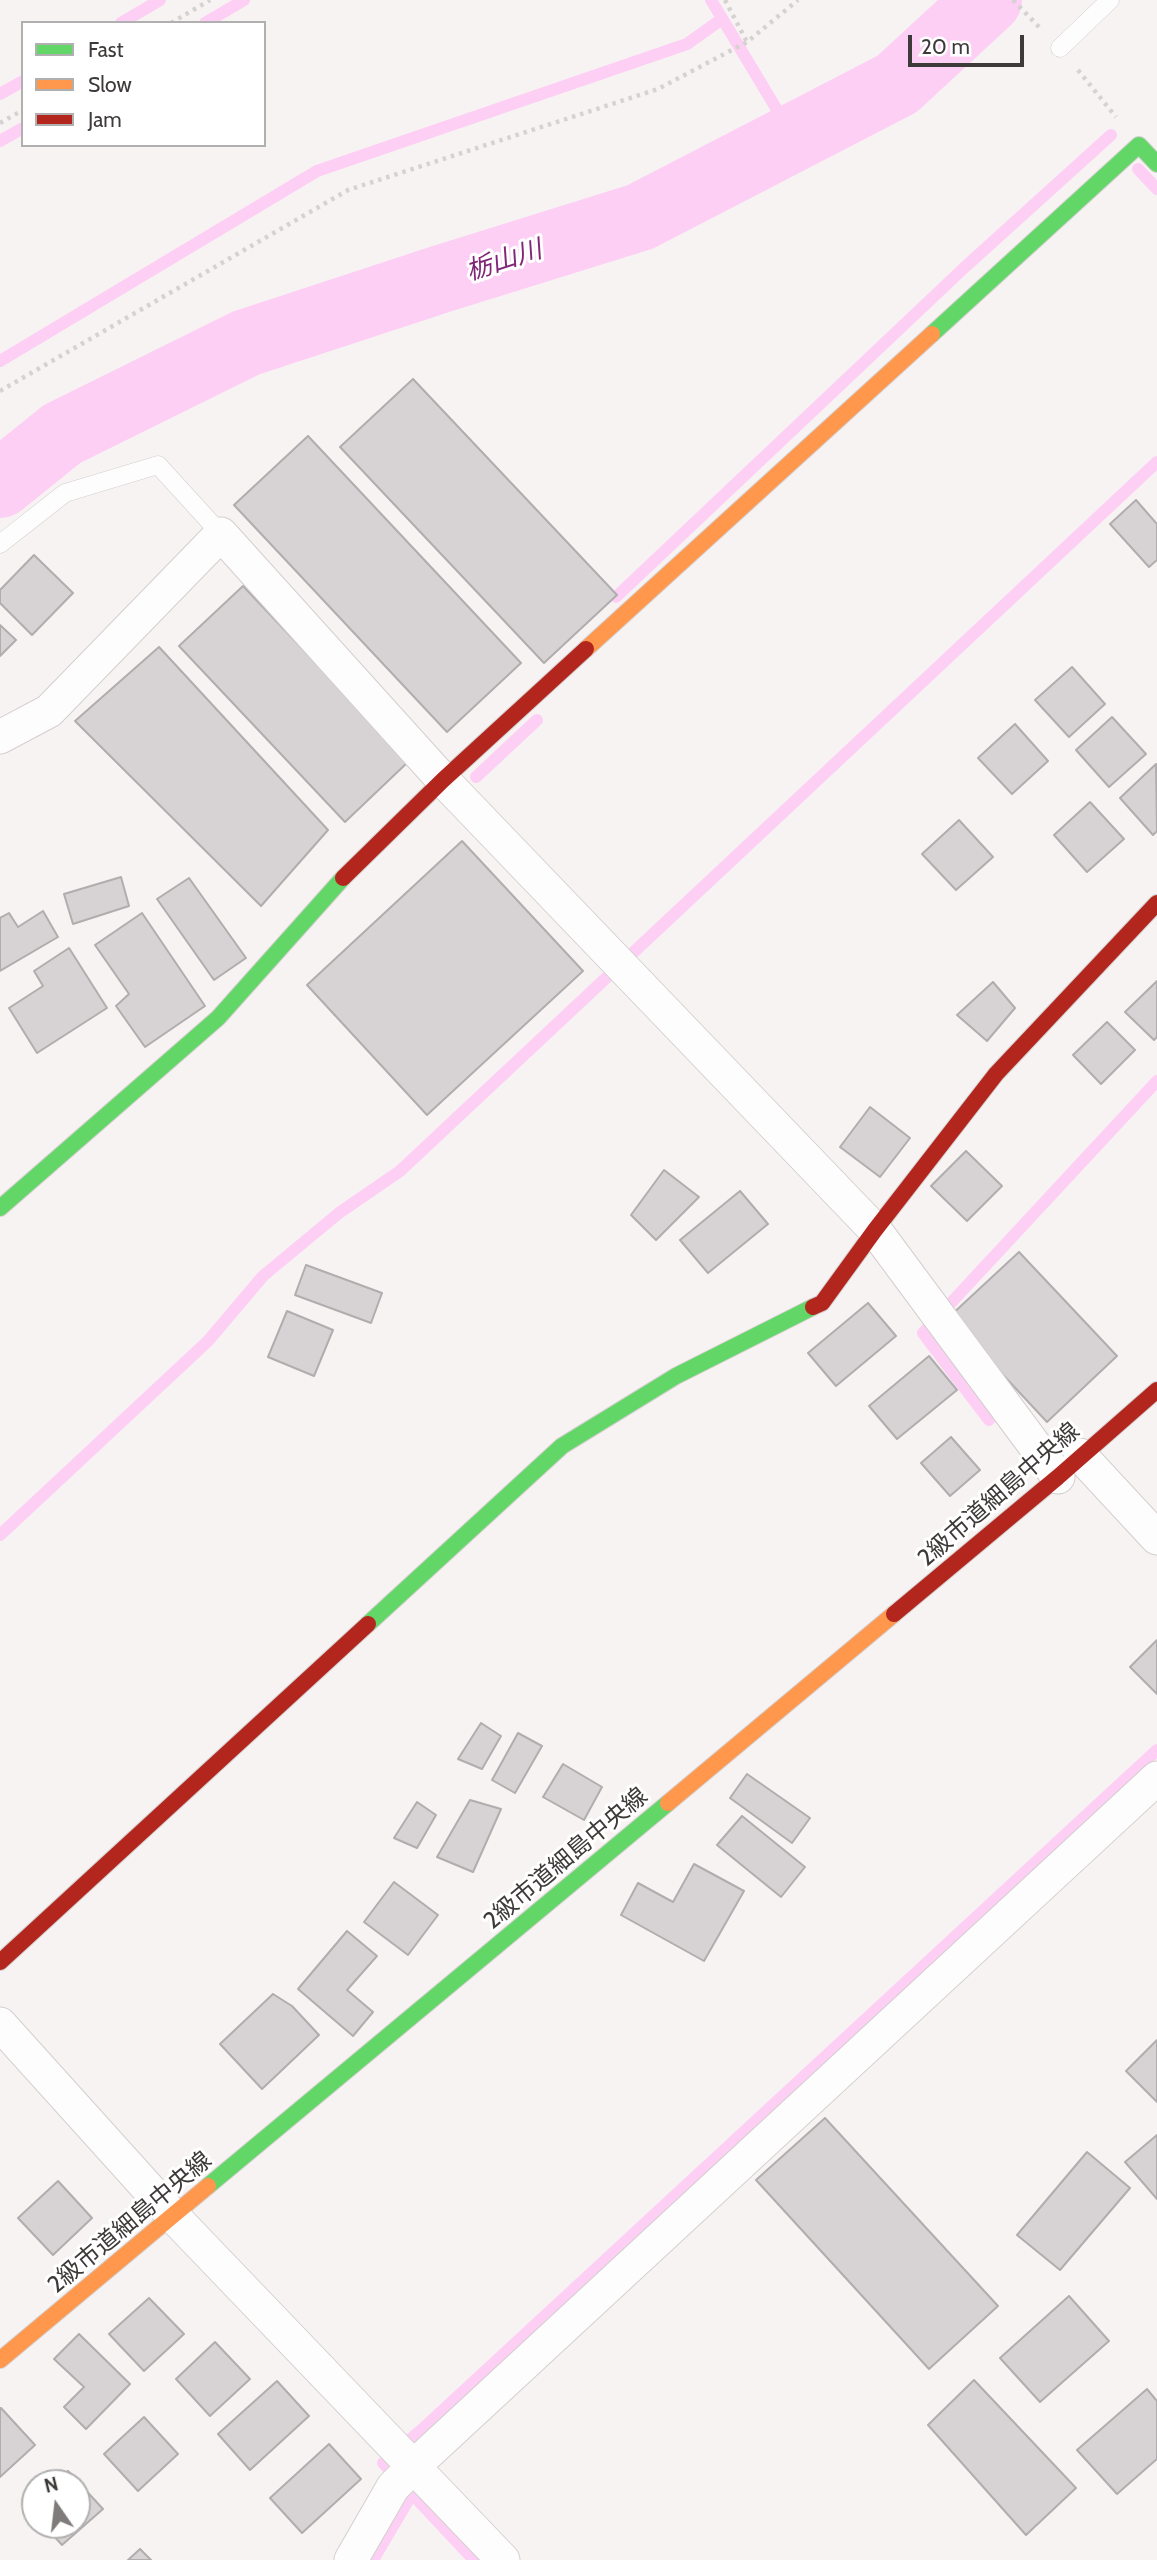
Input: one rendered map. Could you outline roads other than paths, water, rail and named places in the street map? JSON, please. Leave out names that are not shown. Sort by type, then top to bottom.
[{"type":"street","points":[[0,1208],[218,1018],[343,878],[443,780],[1139,145],[1157,164]]},
{"type":"street","points":[[0,737],[49,711],[221,534],[443,780],[875,1230],[1069,1466],[1157,1538]]},
{"type":"street","points":[[0,1962],[562,1446],[676,1376],[822,1303],[996,1074],[1157,903]]},
{"type":"street","name":"2級市道細島中央線","points":[[0,2360],[174,2217],[1157,1390]]},
{"type":"street","points":[[351,2560],[393,2487],[414,2466],[1157,1778]]},
{"type":"street","points":[[0,2024],[174,2217],[503,2560]]},
{"type":"lane","points":[[1060,48],[1110,0]]},
{"type":"lane","points":[[0,544],[65,493],[158,465],[221,534]]},
{"type":"waterway","points":[[124,21],[160,0]]},
{"type":"waterway","points":[[208,21],[244,0]]},
{"type":"waterway","points":[[711,0],[794,138]]},
{"type":"waterway","name":"栃山川","points":[[0,484],[62,434],[246,343],[640,217],[897,84],[988,0]]},
{"type":"waterway","points":[[0,361],[317,171],[687,44],[722,19]]},
{"type":"waterway","points":[[0,94],[21,82]]},
{"type":"waterway","points":[[0,141],[21,129]]},
{"type":"waterway","points":[[616,597],[965,267],[1111,135]]},
{"type":"waterway","points":[[1138,169],[1157,189]]},
{"type":"waterway","points":[[0,1535],[208,1341],[263,1276],[339,1213],[400,1171],[1157,462]]},
{"type":"waterway","points":[[476,777],[537,720]]},
{"type":"waterway","points":[[989,1420],[923,1333],[1157,1081]]},
{"type":"waterway","points":[[373,2560],[412,2494],[383,2463],[1157,1750]]},
{"type":"waterway","points":[[412,2494],[474,2560]]}]
